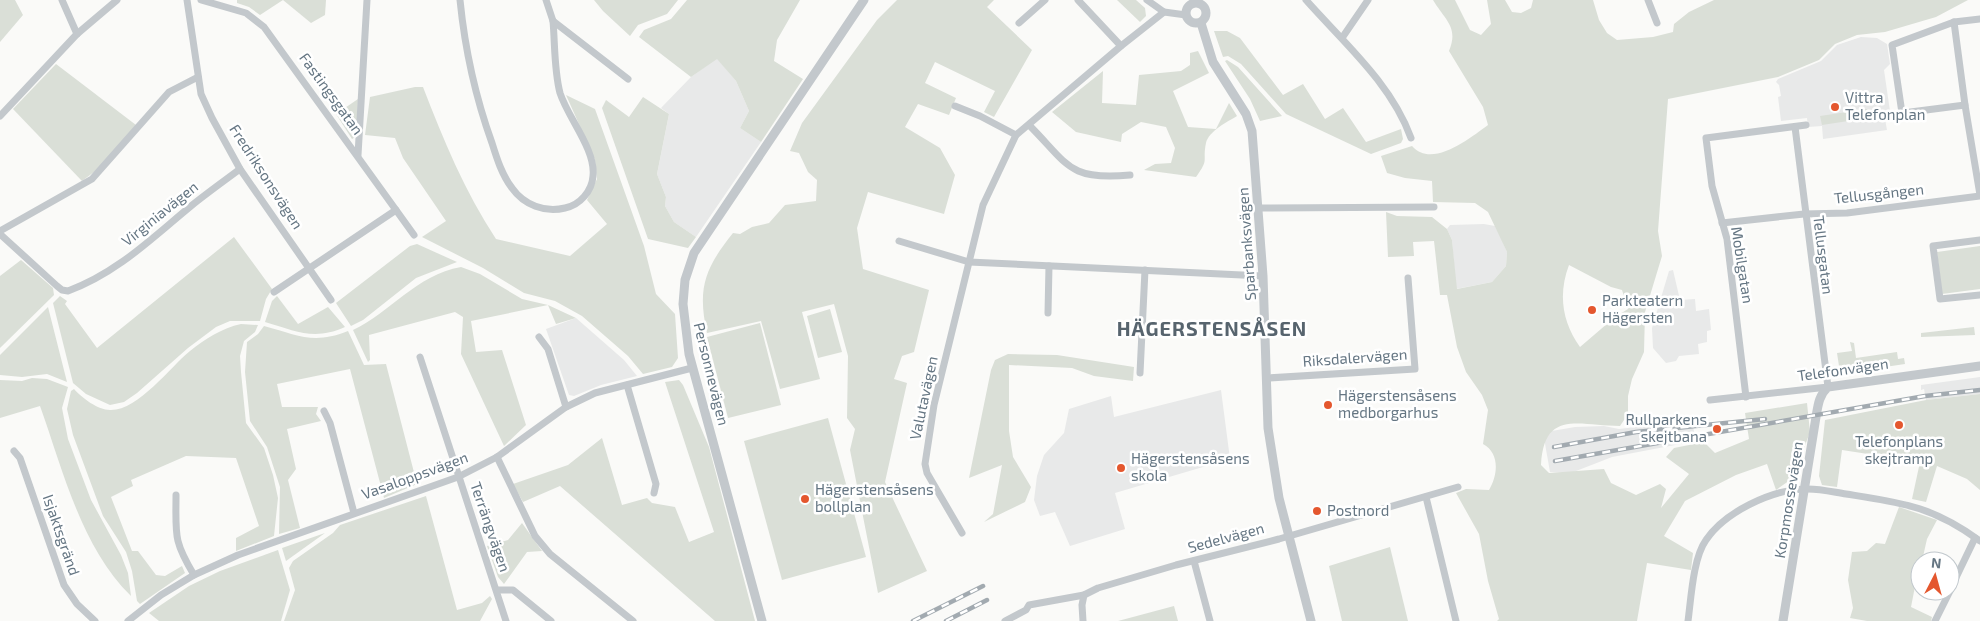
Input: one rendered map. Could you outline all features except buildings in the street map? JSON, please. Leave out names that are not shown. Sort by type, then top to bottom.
[{"type":"street","points":[[62,0],[77,34]]},
{"type":"street","points":[[0,116],[77,34],[117,0]]},
{"type":"street","name":"Fredriksonsvägen","points":[[187,0],[201,94],[240,169],[331,300]]},
{"type":"street","name":"Fastingsgatan","points":[[201,0],[234,8],[257,20],[274,38],[414,236]]},
{"type":"street","points":[[358,155],[367,0]]},
{"type":"street","points":[[460,0],[472,81],[501,169],[512,189],[521,197],[530,204],[550,210],[568,207],[584,197],[593,178],[594,170],[588,151],[566,107],[558,83],[553,21],[546,0]]},
{"type":"street","name":"Personnevägen","points":[[762,621],[692,368],[683,304],[685,280],[694,253],[864,0]]},
{"type":"street","points":[[1019,23],[1045,0]]},
{"type":"street","points":[[1078,0],[1121,46]]},
{"type":"street","points":[[1147,0],[1164,12],[1186,15],[1191,22],[1201,22],[1206,15],[1206,8],[1202,2],[1194,3],[1189,6],[1186,15]]},
{"type":"street","points":[[1306,0],[1342,38],[1388,92],[1406,122],[1411,138]]},
{"type":"street","points":[[1342,38],[1368,0]]},
{"type":"street","points":[[1648,0],[1657,23]]},
{"type":"street","name":"Valutavägen","points":[[962,533],[927,473],[925,464],[934,405],[983,205],[1016,135],[1164,12]]},
{"type":"street","points":[[1965,106],[1899,114],[1892,45],[1954,22],[1980,19]]},
{"type":"street","points":[[553,21],[628,79]]},
{"type":"street","name":"Sparbanksvägen","points":[[1201,22],[1213,62],[1234,93],[1250,125],[1259,208],[1268,378],[1268,428],[1279,498],[1311,621]]},
{"type":"street","points":[[1954,22],[1965,106],[1980,195]]},
{"type":"street","points":[[0,233],[92,179],[169,92],[198,77]]},
{"type":"street","points":[[955,106],[980,116],[1016,135]]},
{"type":"street","points":[[1029,125],[1061,160],[1074,170],[1099,177],[1130,175]]},
{"type":"street","points":[[1795,127],[1806,125]]},
{"type":"street","name":"Mobilgatan","points":[[1746,397],[1726,239],[1712,186],[1706,138],[1795,127]]},
{"type":"street","name":"Tellusgatan","points":[[1795,127],[1804,214],[1828,387]]},
{"type":"street","name":"Virginiavägen","points":[[0,233],[56,286],[68,291],[107,271],[143,248],[191,206],[240,169]]},
{"type":"street","name":"Tellusgången","points":[[1722,223],[1804,214],[1847,212],[1980,195]]},
{"type":"street","points":[[1259,208],[1434,207]]},
{"type":"street","points":[[274,292],[396,210]]},
{"type":"street","points":[[1980,240],[1933,246],[1940,300],[1980,295]]},
{"type":"street","points":[[900,241],[969,262],[1263,276]]},
{"type":"street","points":[[1048,313],[1049,266]]},
{"type":"street","points":[[1140,372],[1145,270]]},
{"type":"street","name":"Riksdalervägen","points":[[1268,378],[1415,369],[1408,278]]},
{"type":"street","points":[[538,337],[548,349],[566,407]]},
{"type":"street","name":"Terrängvägen","points":[[420,357],[458,477],[498,590],[506,621]]},
{"type":"street","name":"Telefonvägen","points":[[1710,400],[1828,387],[1980,366]]},
{"type":"street","name":"Vasaloppsvägen","points":[[128,621],[161,594],[238,555],[458,477],[496,457],[566,407],[595,393],[692,368]]},
{"type":"street","points":[[627,385],[656,484],[654,494]]},
{"type":"street","name":"Korpmossevägen","points":[[1784,621],[1820,396],[1828,387]]},
{"type":"street","points":[[324,411],[330,423],[354,513]]},
{"type":"street","name":"Isjaktsgränd","points":[[14,451],[20,458],[64,585],[77,604],[95,621]]},
{"type":"street","points":[[496,457],[535,536],[550,554],[634,621]]},
{"type":"street","name":"Sedelvägen","points":[[1005,621],[1026,610],[1029,605],[1084,595],[1098,588],[1458,487]]},
{"type":"street","points":[[1688,621],[1698,560],[1704,541],[1718,525],[1739,510],[1764,498],[1805,488],[1920,507],[1939,515],[1978,540],[1960,573]]},
{"type":"street","points":[[176,495],[175,538],[180,552],[194,576]]},
{"type":"street","points":[[1426,497],[1456,621]]},
{"type":"street","points":[[1194,561],[1210,621]]},
{"type":"street","points":[[498,590],[513,590],[551,621]]},
{"type":"street","points":[[1083,621],[1082,605],[1084,595]]},
{"type":"street","points":[[1935,621],[1945,601]]},
{"type":"shaded area","points":[[0,0],[15,0],[23,15],[0,42]]},
{"type":"shaded area","points":[[237,0],[283,0],[260,15],[249,7],[237,3]]},
{"type":"shaded area","points":[[283,0],[326,0],[325,15],[311,23]]},
{"type":"shaded area","points":[[594,0],[678,0],[667,14],[638,25],[630,36]]},
{"type":"shaded area","points":[[687,0],[800,0],[777,40],[774,61],[803,79],[761,142],[740,128],[749,111],[736,81],[717,59],[691,77],[639,37],[644,30],[671,19]]},
{"type":"shaded area","points":[[897,0],[994,0],[987,7],[1032,50],[994,117],[984,112],[995,91],[935,62],[925,83],[956,98],[949,115],[918,104],[905,127],[940,148],[955,175],[944,214],[868,192],[857,228],[863,269],[929,290],[914,352],[902,356],[894,379],[907,383],[885,482],[927,571],[878,593],[850,450],[855,429],[847,418],[848,356],[834,304],[802,312],[820,379],[780,389],[761,321],[707,333],[703,291],[710,268],[733,233],[740,234],[752,227],[769,223],[785,205],[816,201],[817,180],[808,172],[799,153],[790,151],[802,123],[877,20]]},
{"type":"shaded area","points":[[1117,0],[1136,0],[1145,8],[1146,16],[1140,22]]},
{"type":"shaded area","points":[[1433,0],[1455,0],[1470,30],[1481,35],[1491,24],[1487,0],[1505,0],[1512,12],[1521,13],[1531,8],[1533,0],[1593,0],[1599,20],[1607,33],[1617,40],[1653,37],[1673,32],[1674,24],[1689,12],[1714,0],[1968,0],[1936,17],[1885,32],[1857,35],[1835,44],[1819,60],[1778,77],[1668,99],[1658,231],[1662,256],[1645,312],[1644,352],[1632,379],[1628,396],[1628,414],[1620,426],[1566,424],[1557,428],[1549,435],[1544,447],[1541,465],[1549,473],[1604,469],[1611,483],[1636,495],[1660,484],[1666,489],[1661,508],[1689,474],[1666,457],[1674,448],[1704,442],[1715,453],[1749,439],[1745,413],[1807,403],[1810,432],[1793,478],[1776,490],[1767,464],[1736,475],[1685,501],[1664,536],[1693,553],[1691,570],[1647,563],[1637,621],[1497,621],[1499,619],[1488,581],[1479,534],[1456,493],[1466,489],[1489,490],[1492,484],[1496,471],[1495,459],[1489,448],[1483,444],[1488,410],[1482,395],[1466,372],[1457,347],[1447,295],[1440,295],[1434,241],[1413,242],[1414,256],[1388,257],[1386,212],[1397,216],[1432,217],[1447,229],[1452,240],[1457,289],[1492,282],[1506,266],[1507,252],[1488,212],[1475,203],[1433,202],[1432,181],[1405,178],[1387,173],[1381,156],[1412,146],[1420,152],[1440,153],[1451,149],[1488,125],[1483,107],[1449,51],[1452,43],[1451,30]],"holes":[[[1569,265],[1611,287],[1622,290],[1628,309],[1615,317],[1580,347],[1569,328],[1564,308],[1564,287]]]},
{"type":"shaded area","points":[[1214,31],[1227,31],[1240,38],[1283,95],[1303,84],[1325,119],[1343,108],[1366,142],[1401,129],[1403,139],[1401,143],[1371,154],[1286,114],[1241,64],[1228,56],[1223,57]]},
{"type":"shaded area","name":"Vittra Telefonplan","points":[[1861,37],[1877,38],[1887,44],[1890,64],[1884,70],[1891,118],[1885,119],[1887,130],[1823,139],[1822,126],[1808,127],[1807,118],[1781,121],[1778,97],[1781,96],[1779,85],[1776,82],[1778,79],[1821,61],[1837,45]]},
{"type":"shaded area","points":[[1198,51],[1209,73],[1173,91],[1188,127],[1216,129],[1229,103],[1237,116],[1219,127],[1208,139],[1204,163],[1196,177],[1144,170],[1155,164],[1171,163],[1175,148],[1166,127],[1141,122],[1122,134],[1121,142],[1076,132],[1052,112],[1103,71],[1102,103],[1136,105],[1139,75],[1181,71],[1190,65],[1190,53]]},
{"type":"shaded area","points":[[717,58],[736,81],[749,111],[740,128],[761,142],[696,237],[674,222],[665,206],[666,197],[657,174],[669,114],[661,108],[691,77]]},
{"type":"shaded area","points":[[1227,60],[1238,67],[1282,116],[1260,121],[1250,99],[1225,61]]},
{"type":"shaded area","points":[[56,64],[136,125],[98,169],[82,181],[13,109]]},
{"type":"shaded area","points":[[423,87],[455,165],[474,203],[496,239],[570,256],[607,224],[587,200],[597,179],[595,160],[566,95],[595,109],[644,246],[656,294],[675,314],[678,358],[672,367],[643,374],[628,356],[582,316],[555,301],[524,293],[483,268],[422,237],[446,221],[403,158],[395,138],[365,135],[370,97]]},
{"type":"shaded area","points":[[643,97],[669,114],[657,174],[666,197],[665,206],[674,222],[696,237],[688,248],[648,239],[602,108],[606,100],[629,117]]},
{"type":"shaded area","points":[[358,99],[357,136],[352,139],[336,114]]},
{"type":"shaded area","points":[[1867,109],[1868,118],[1822,125],[1820,116]]},
{"type":"shaded area","points":[[1484,224],[1495,226],[1507,252],[1506,266],[1492,282],[1456,289],[1452,240],[1447,229],[1450,225]]},
{"type":"shaded area","points":[[234,237],[272,289],[266,299],[260,321],[230,321],[216,327],[124,402],[110,405],[86,394],[73,383],[53,303],[60,296],[67,301],[65,304],[97,348]]},
{"type":"shaded area","points":[[417,244],[457,262],[416,278],[363,320],[351,326],[336,303],[410,246]]},
{"type":"shaded area","points":[[1980,246],[1980,289],[1942,294],[1937,252]]},
{"type":"shaded area","points":[[21,260],[53,288],[54,295],[0,348],[0,276]]},
{"type":"shaded area","points":[[461,267],[480,274],[522,299],[548,305],[471,321],[476,352],[502,350],[526,425],[504,446],[461,354],[463,317],[455,312],[369,335],[370,360],[368,362],[353,330],[380,314],[430,278],[445,271]]},
{"type":"shaded area","points":[[1673,270],[1680,300],[1695,299],[1696,311],[1709,309],[1711,330],[1707,331],[1707,342],[1698,344],[1699,354],[1679,356],[1676,361],[1666,363],[1653,348],[1652,328],[1669,271]]},
{"type":"shaded area","points":[[277,296],[298,324],[328,307],[345,327],[314,334],[265,322],[272,301]]},
{"type":"shaded area","points":[[548,305],[576,318],[556,324]]},
{"type":"shaded area","points":[[48,307],[67,382],[47,374],[22,377],[0,375],[0,355]]},
{"type":"shaded area","points":[[830,309],[842,352],[818,358],[807,316]]},
{"type":"shaded area","points":[[576,318],[624,360],[637,376],[601,385],[574,396],[569,395],[546,329]]},
{"type":"shaded area","points":[[760,323],[781,405],[728,418],[707,337]]},
{"type":"shaded area","points":[[241,324],[258,325],[255,332],[244,341],[240,356],[241,372],[246,423],[264,448],[278,498],[274,536],[236,551],[236,538],[259,526],[236,458],[186,456],[131,480],[133,486],[111,497],[132,551],[138,551],[156,575],[165,576],[182,566],[185,573],[140,604],[137,601],[132,571],[126,552],[103,516],[73,435],[67,409],[71,391],[74,389],[86,400],[100,408],[110,410],[121,408],[142,396],[202,342],[220,331]]},
{"type":"shaded area","points":[[264,326],[315,338],[348,331],[364,365],[386,364],[417,484],[384,498],[350,369],[277,384],[282,407],[318,407],[316,414],[321,421],[287,429],[296,469],[288,480],[300,528],[279,534],[280,487],[267,447],[250,421],[245,372],[247,342],[258,334]]},
{"type":"shaded area","points":[[1974,327],[1975,335],[1921,337],[1921,333]]},
{"type":"shaded area","points":[[1850,342],[1854,343],[1856,358],[1897,352],[1898,359],[1904,358],[1905,364],[1858,371],[1843,370],[1839,366],[1837,353],[1852,351]]},
{"type":"shaded area","points":[[1008,354],[1057,355],[1134,367],[1133,381],[1094,376],[1072,368],[1009,365],[1009,431],[1013,457],[1031,487],[1025,502],[984,522],[993,514],[1002,465],[969,478],[991,370],[995,360]]},
{"type":"shaded area","points":[[1980,377],[1980,394],[1926,400],[1924,389],[1921,390],[1921,385]]},
{"type":"shaded area","points":[[32,378],[47,379],[68,387],[62,408],[68,439],[91,500],[121,555],[128,573],[131,596],[99,555],[86,531],[75,507],[40,406],[0,418],[0,380],[22,381]]},
{"type":"shaded area","points":[[679,380],[683,385],[709,447],[755,621],[715,621],[560,486],[523,502],[513,484],[568,465],[602,438],[622,505],[647,498],[652,503],[675,507],[689,542],[714,532],[665,382]]},
{"type":"shaded area","name":"Hägerstensåsens skola","points":[[1221,390],[1230,459],[1115,493],[1125,529],[1070,546],[1055,512],[1040,516],[1034,500],[1037,476],[1044,455],[1064,433],[1069,409],[1111,396],[1114,417]]},
{"type":"shaded area","points":[[1980,394],[1980,490],[1967,479],[1937,466],[1926,502],[1912,499],[1920,462],[1842,450],[1837,487],[1822,485],[1819,476],[1825,420],[1926,400]]},
{"type":"shaded area","name":"Hägerstensåsens bollplan","points":[[828,418],[866,557],[782,580],[744,441]]},
{"type":"shaded area","points":[[1685,421],[1692,422],[1696,441],[1612,457],[1571,473],[1550,472],[1544,438],[1546,432],[1575,427],[1604,426],[1619,429]]},
{"type":"shaded area","points":[[426,496],[457,610],[482,603],[490,596],[492,599],[480,621],[284,621],[295,590],[289,568],[293,561],[333,533],[340,525]]},
{"type":"shaded area","points":[[1899,507],[1937,520],[1927,539],[1924,551],[1910,551],[1911,607],[1932,617],[1931,621],[1867,621],[1850,618],[1853,608],[1848,580],[1852,552],[1867,551],[1876,543],[1885,544]]},
{"type":"shaded area","points":[[522,523],[542,551],[527,552],[504,584],[498,577],[487,546],[508,540]]},
{"type":"shaded area","points":[[325,533],[286,561],[282,548]]},
{"type":"shaded area","points":[[1390,547],[1408,621],[1342,621],[1329,566]]},
{"type":"shaded area","points":[[278,550],[290,590],[281,621],[159,621],[149,613],[189,586],[220,571]]},
{"type":"shaded area","points":[[1174,606],[1178,621],[1118,621]]},
{"type":"railway","points":[[1555,461],[1925,396],[1980,390]]},
{"type":"railway","points":[[1554,447],[1636,432],[1765,419]]},
{"type":"railway","points":[[913,621],[983,586]]},
{"type":"railway","points":[[946,621],[987,600]]},
{"type":"place","name":"Vittra Telefonplan","points":[[1835,107]]},
{"type":"place","name":"Parkteatern Hägersten","points":[[1592,310]]},
{"type":"place","name":"Hägerstensåsens medborgarhus","points":[[1328,405]]},
{"type":"place","name":"Telefonplans skejtramp","points":[[1899,425]]},
{"type":"place","name":"Rullparkens skejtbana","points":[[1717,429]]},
{"type":"place","name":"Hägerstensåsens skola","points":[[1121,468]]},
{"type":"place","name":"Hägerstensåsens bollplan","points":[[805,499]]},
{"type":"place","name":"Postnord","points":[[1317,511]]},
{"type":"district","name":"HÄGERSTENSÅSEN","points":[[1212,329]]}]
